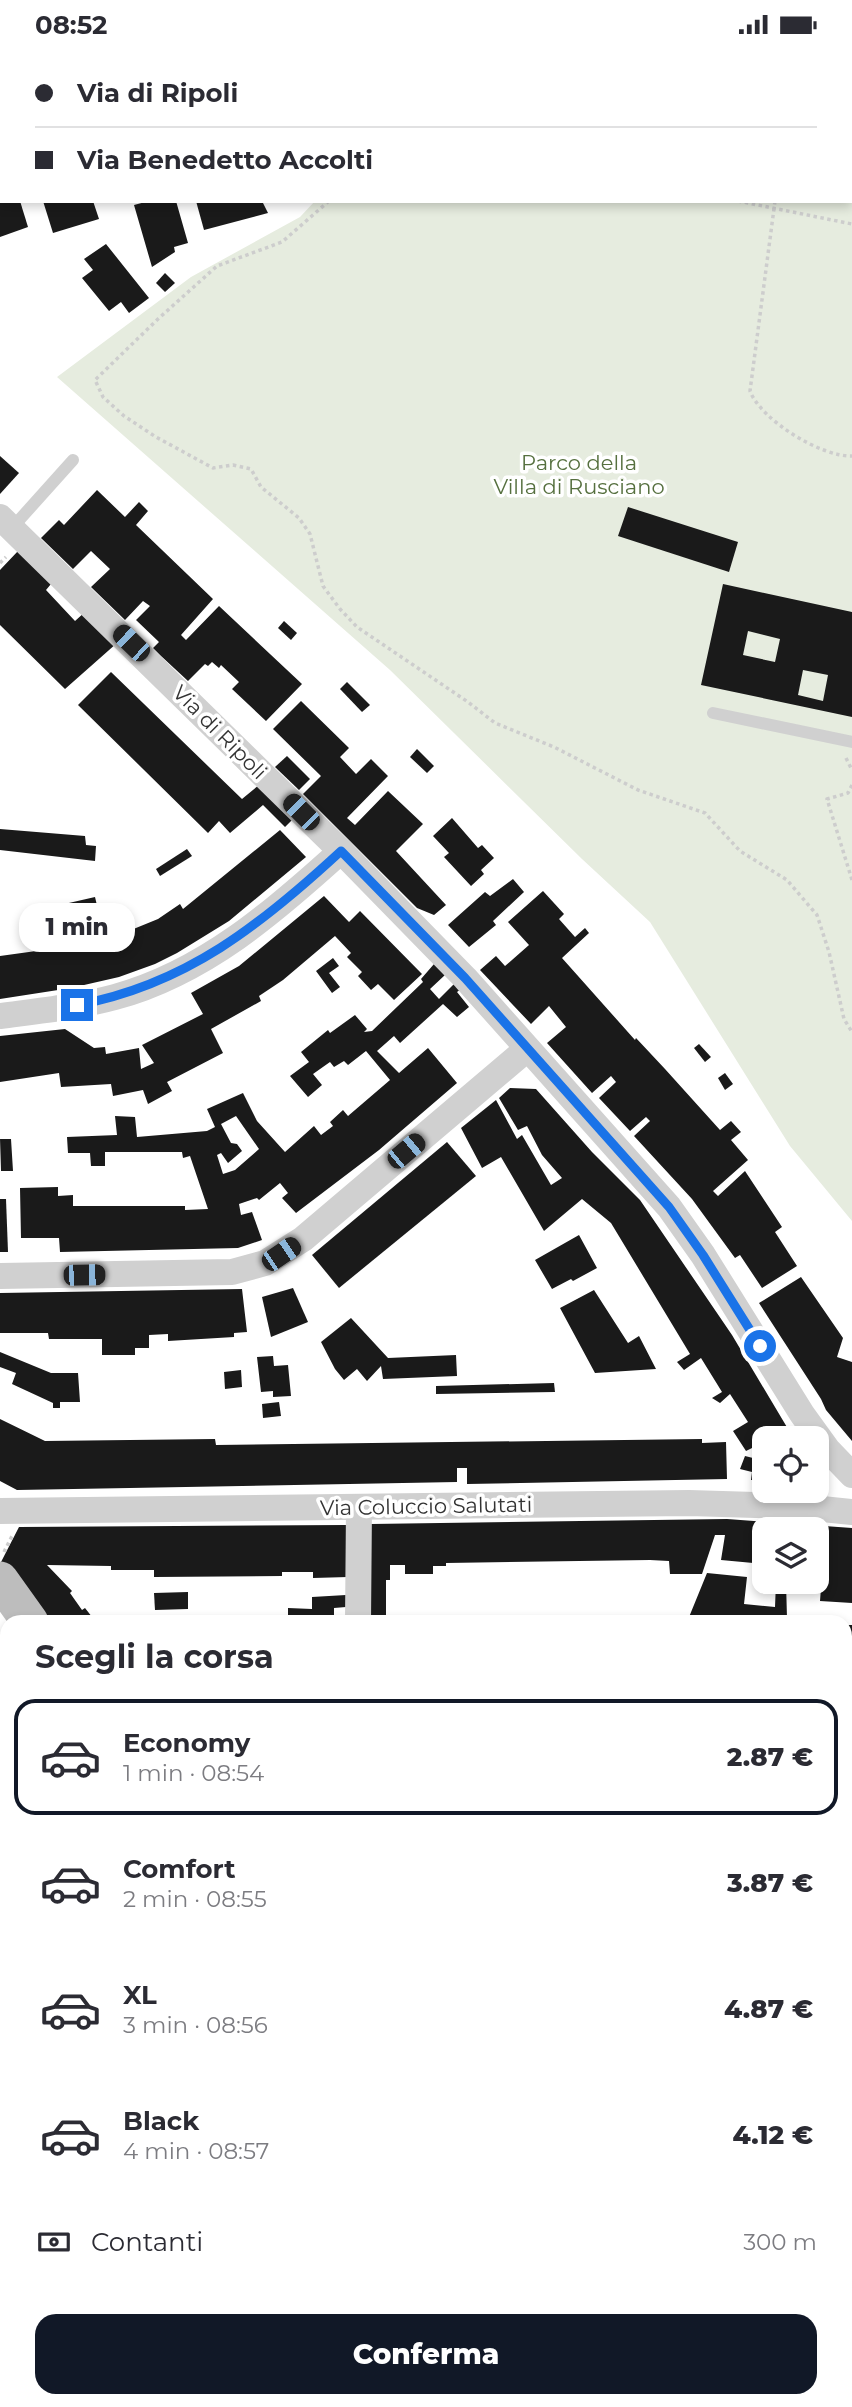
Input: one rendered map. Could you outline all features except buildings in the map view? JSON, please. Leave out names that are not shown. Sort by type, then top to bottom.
[{"type":"main road","points":[[0,1580],[25,1615]]},
{"type":"street","name":"Via di Ripoli","points":[[4,529],[341,851],[465,978],[669,1207],[703,1255],[802,1414],[828,1450],[852,1475]]},
{"type":"street","points":[[0,1016],[99,1001],[156,983],[218,950],[254,925],[341,851]]},
{"type":"street","points":[[0,1276],[232,1272],[265,1263],[303,1239],[527,1049]]},
{"type":"street","name":"Via Coluccio Salutati","points":[[9,1517],[359,1507],[740,1503],[852,1512]]},
{"type":"street","points":[[358,1615],[359,1507]]},
{"type":"lane","points":[[4,529],[73,460]]},
{"type":"lane","points":[[713,713],[852,742]]},
{"type":"path","points":[[326,203],[282,242],[217,266],[95,380],[103,397],[124,416],[156,437],[213,468],[233,465],[251,469],[261,487],[299,518],[310,534],[323,586],[357,627],[495,723],[554,747],[638,790],[705,813],[740,851],[787,880],[817,915],[829,952],[844,1019],[852,1032]]},
{"type":"path","points":[[746,203],[852,224]]},
{"type":"path","points":[[775,203],[750,391],[755,404],[766,414],[810,445],[828,453],[852,456]]},
{"type":"path","points":[[846,758],[852,770]]},
{"type":"path","points":[[852,785],[848,793],[827,799],[852,880]]},
{"type":"path","points":[[0,1560],[9,1517]]},
{"type":"green space","name":"Parco della Villa di Rusciano","points":[[313,203],[852,203],[852,1221],[790,1146],[650,922],[390,670],[57,377],[191,277],[300,217]]},
{"type":"route","points":[[77,1005],[117,997],[156,983],[218,950],[272,912],[341,851],[465,978],[669,1207],[703,1255],[760,1346]]}]
